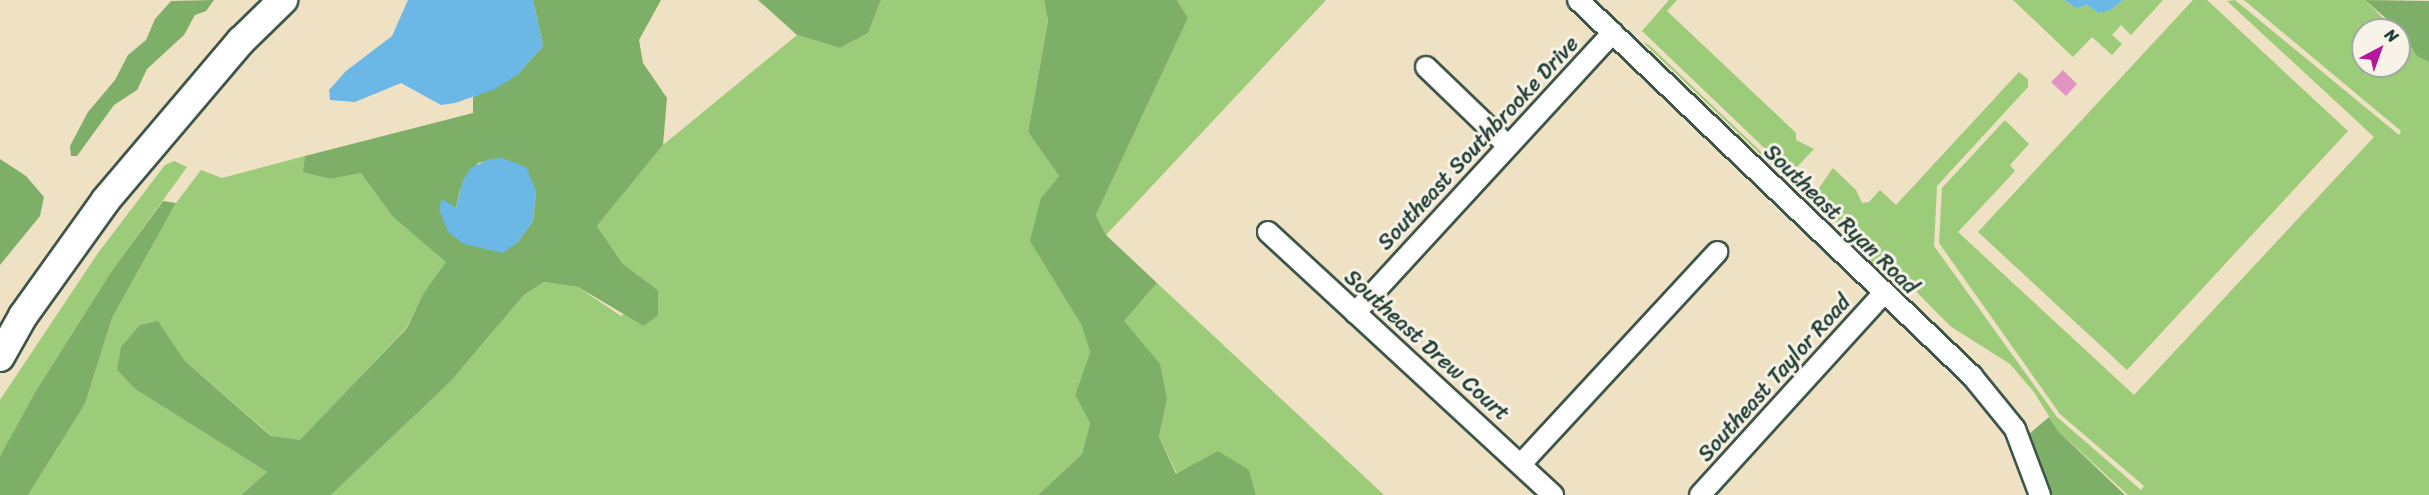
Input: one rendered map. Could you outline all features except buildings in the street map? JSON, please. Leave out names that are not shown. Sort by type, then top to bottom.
[{"type":"main road","points":[[0,357],[23,316],[106,200],[241,41],[284,0]]},
{"type":"street","name":"Southeast Ryan Road","points":[[1578,0],[1993,400],[2015,429],[2040,495]]},
{"type":"street","name":"Southeast Southbrooke Drive","points":[[1355,312],[1613,32]]},
{"type":"street","points":[[1426,67],[1508,146]]},
{"type":"street","name":"Southeast Drew Court","points":[[1268,232],[1553,495]]},
{"type":"street","points":[[1521,464],[1717,252]]},
{"type":"street","name":"Southeast Taylor Road","points":[[1700,495],[1884,293]]},
{"type":"green space","points":[[214,0],[206,11],[195,15],[184,35],[147,69],[137,90],[114,105],[77,156],[71,156],[70,146],[88,112],[115,80],[128,55],[146,40],[155,19],[171,1]]},
{"type":"green space","points":[[533,0],[661,0],[639,40],[643,63],[667,98],[663,145],[597,226],[623,264],[658,290],[658,315],[644,326],[578,287],[544,282],[524,295],[451,381],[331,495],[241,495],[267,472],[135,389],[117,370],[121,347],[140,325],[158,321],[185,361],[271,436],[300,440],[407,328],[423,294],[446,262],[392,216],[361,173],[330,179],[303,172],[305,156],[473,113],[473,97],[517,75],[543,46]],"holes":[[[502,158],[536,191],[533,221],[517,243],[439,201],[456,208],[460,190],[478,163]]]},
{"type":"green space","points":[[758,0],[881,0],[868,33],[840,48],[797,35]]},
{"type":"green space","points":[[881,0],[1044,0],[1048,21],[1028,132],[1059,176],[1041,198],[1090,352],[1075,395],[1090,423],[1082,454],[1038,495],[331,495],[451,381],[524,295],[544,282],[578,287],[621,316],[658,290],[623,264],[597,226],[663,145],[797,35],[840,48],[868,33]]},
{"type":"green space","points":[[1044,0],[1177,0],[1188,18],[1096,215],[1106,235],[1157,283],[1124,321],[1160,364],[1167,400],[1159,437],[1176,474],[1218,451],[1249,470],[1256,495],[1038,495],[1082,454],[1090,423],[1075,395],[1090,352],[1081,324],[1030,241],[1041,198],[1059,176],[1028,132],[1048,21]]},
{"type":"green space","points":[[1177,0],[1326,0],[1106,235],[1096,215],[1188,18]]},
{"type":"green space","points":[[1669,0],[1677,0],[1667,11],[1796,133],[1796,140],[1814,149],[1796,168],[1790,171],[1779,162],[1642,31]]},
{"type":"green space","points":[[2013,0],[2064,0],[2076,8],[2087,5],[2099,13],[2109,11],[2123,0],[2163,0],[2131,35],[2121,25],[2112,35],[2122,44],[2112,55],[2092,37],[2073,57]]},
{"type":"green space","points":[[2193,0],[2207,0],[2348,131],[2127,370],[1978,232]]},
{"type":"green space","points":[[2235,0],[2399,135],[2401,131],[2244,0],[2365,0],[2383,18],[2351,18],[2351,78],[2411,78],[2411,48],[2417,55],[2429,62],[2429,495],[2128,495],[2058,431],[2034,392],[2010,364],[1950,326],[1897,272],[1873,264],[1862,244],[1816,206],[1827,207],[1814,195],[1833,168],[1856,190],[1862,203],[1869,202],[1880,190],[1896,205],[2019,72],[2028,79],[2028,87],[1937,186],[1934,246],[2057,417],[2141,490],[2144,486],[2060,414],[1939,243],[1942,188],[2005,120],[2029,144],[2010,165],[2015,171],[1958,232],[2134,395],[2374,137],[2227,1]]},
{"type":"green space","points":[[2365,0],[2429,1],[2429,62],[2417,56],[2411,47],[2411,18],[2385,18]]},
{"type":"green space","points":[[1643,42],[1649,45],[1780,170],[1773,166]]},
{"type":"green space","points":[[305,156],[304,172],[330,179],[361,173],[392,216],[447,262],[423,294],[407,327],[300,441],[272,436],[185,361],[158,321],[117,370],[135,389],[267,472],[241,495],[28,495],[85,404],[112,318],[176,203],[201,170],[222,178]]},
{"type":"green space","points":[[0,159],[26,176],[44,197],[40,216],[0,265]]},
{"type":"green space","points":[[174,161],[187,167],[111,272],[34,394],[0,456],[0,400],[98,253],[165,165]]},
{"type":"green space","points":[[163,201],[176,203],[112,318],[85,404],[28,495],[0,495],[0,456],[34,394],[111,272]]},
{"type":"green space","points":[[1157,283],[1384,495],[1256,495],[1249,470],[1177,474],[1159,437],[1167,400],[1124,321]]},
{"type":"green space","points":[[2049,417],[2058,431],[2125,495],[2052,495],[2029,434]]},
{"type":"water","points":[[408,0],[533,0],[543,46],[517,75],[495,89],[455,103],[441,105],[401,83],[355,102],[330,100],[329,90],[346,71],[392,36]]},
{"type":"water","points":[[2064,0],[2123,0],[2109,11],[2099,13],[2087,5],[2076,8]]},
{"type":"water","points":[[502,158],[526,167],[536,191],[533,221],[517,243],[503,253],[464,244],[448,232],[439,209],[442,199],[456,208],[463,180],[471,168],[489,159]]}]
